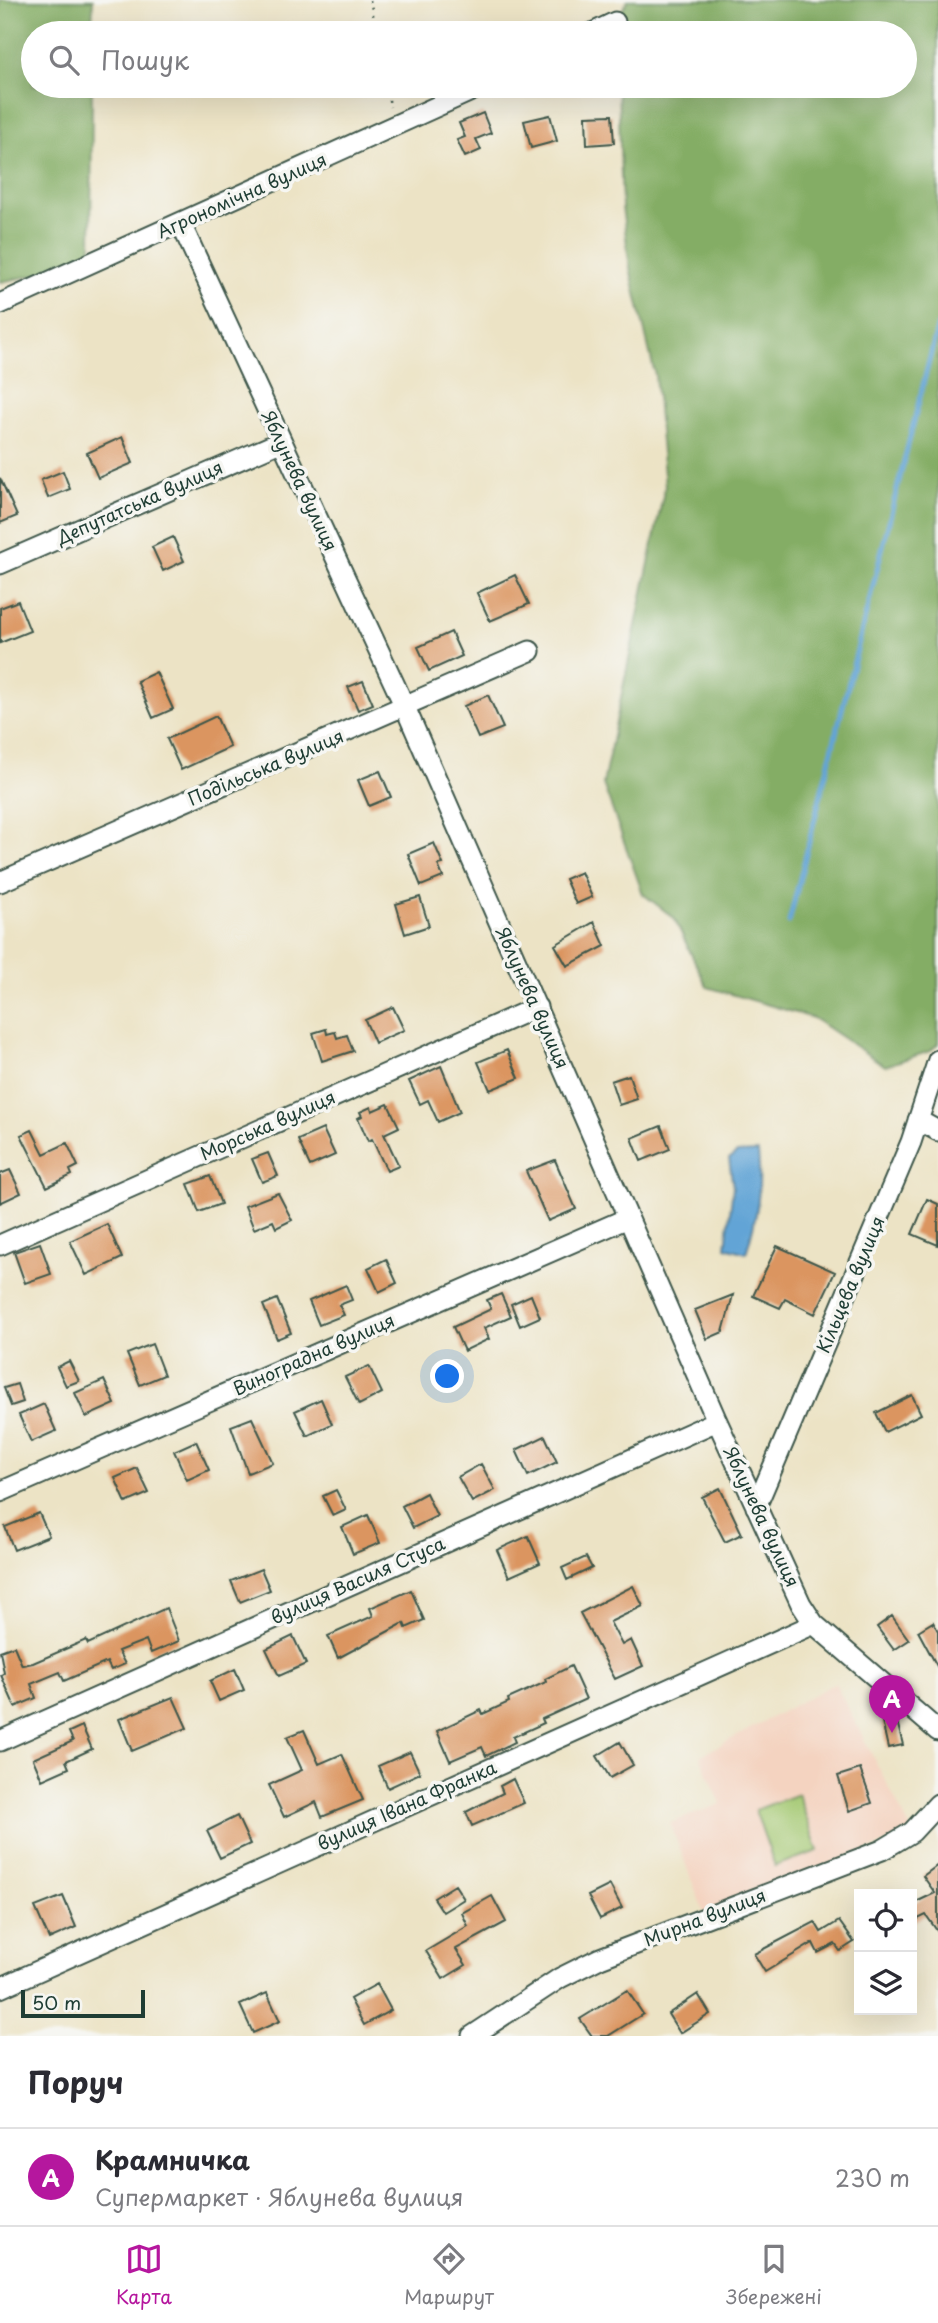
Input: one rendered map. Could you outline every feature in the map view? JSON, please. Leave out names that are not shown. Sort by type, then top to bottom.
[{"type":"street","name":"Агрономічна вулиця","points":[[0,304],[456,98]]},
{"type":"street","name":"Яблунева вулиця","points":[[181,224],[405,707],[717,1421],[801,1604],[814,1624],[938,1731]]},
{"type":"street","name":"Депутатська вулиця","points":[[0,564],[280,442]]},
{"type":"street","name":"Подільська вулиця","points":[[0,882],[530,650]]},
{"type":"street","name":"Морська вулиця","points":[[0,1245],[537,1007]]},
{"type":"street","name":"Кільцева вулиця","points":[[756,1507],[918,1120],[938,1060]]},
{"type":"street","points":[[918,1120],[938,1131]]},
{"type":"street","name":"Виноградна вулиця","points":[[0,1492],[628,1218]]},
{"type":"street","name":"вулиця Василя Стуса","points":[[0,1741],[717,1421]]},
{"type":"street","name":"вулиця Івана Франка","points":[[0,1988],[814,1624]]},
{"type":"street","name":"Мирна вулиця","points":[[472,2036],[560,1978],[600,1958],[882,1850],[912,1832],[938,1804]]},
{"type":"path","points":[[370,0],[374,21]]},
{"type":"shaded area","points":[[835,1683],[912,1832],[706,1918],[670,1823],[721,1804],[700,1756]]},
{"type":"green space","points":[[0,0],[93,0],[92,21],[21,21],[21,98],[92,98],[91,264],[0,282]]},
{"type":"green space","points":[[628,0],[938,0],[938,1044],[930,1051],[885,1066],[813,1018],[707,987],[674,918],[643,894],[603,784],[665,486],[655,375],[630,268],[622,207],[618,98],[917,98],[917,21],[616,21]]},
{"type":"green space","points":[[798,1794],[818,1851],[775,1866],[755,1810]]},
{"type":"water","points":[[758,1152],[758,1203],[746,1253],[726,1247],[733,1187],[729,1159],[737,1153]]},
{"type":"building","points":[[483,113],[491,133],[476,139],[481,150],[465,157],[457,140],[465,137],[459,123]]},
{"type":"building","points":[[550,115],[557,141],[531,148],[524,121]]},
{"type":"building","points":[[612,115],[614,143],[587,145],[586,116]]},
{"type":"building","points":[[122,437],[133,463],[98,478],[87,453]]},
{"type":"building","points":[[63,471],[70,489],[48,498],[41,480]]},
{"type":"building","points":[[0,478],[17,516],[0,523]]},
{"type":"building","points":[[173,537],[184,561],[163,571],[152,547]]},
{"type":"building","points":[[515,575],[529,604],[490,621],[477,593]]},
{"type":"building","points":[[18,601],[30,631],[0,643],[0,608]]},
{"type":"building","points":[[451,632],[462,656],[429,671],[418,647]]},
{"type":"building","points":[[156,672],[173,709],[153,718],[137,681]]},
{"type":"building","points":[[363,681],[373,704],[358,710],[348,687]]},
{"type":"building","points":[[488,695],[503,728],[478,738],[464,706]]},
{"type":"building","points":[[216,716],[230,747],[181,770],[167,739]]},
{"type":"building","points":[[380,771],[391,797],[369,806],[358,780]]},
{"type":"building","points":[[434,843],[443,864],[438,865],[443,877],[421,886],[408,854]]},
{"type":"building","points":[[581,872],[592,897],[576,904],[565,879]]},
{"type":"building","points":[[420,897],[429,926],[405,934],[396,904]]},
{"type":"building","points":[[594,922],[605,946],[567,966],[555,945]]},
{"type":"building","points":[[393,1007],[404,1030],[375,1043],[365,1020]]},
{"type":"building","points":[[326,1029],[327,1034],[335,1032],[337,1038],[347,1035],[353,1051],[322,1061],[313,1033]]},
{"type":"building","points":[[507,1050],[519,1078],[490,1090],[478,1062]]},
{"type":"building","points":[[441,1066],[460,1112],[438,1122],[428,1100],[420,1104],[409,1081]]},
{"type":"building","points":[[629,1075],[637,1099],[619,1105],[611,1081]]},
{"type":"building","points":[[388,1104],[399,1127],[384,1134],[399,1166],[387,1171],[372,1139],[368,1141],[358,1118],[362,1116],[360,1112],[371,1107],[372,1111]]},
{"type":"building","points":[[661,1126],[670,1149],[641,1161],[632,1138]]},
{"type":"building","points":[[323,1129],[335,1155],[310,1166],[298,1140]]},
{"type":"building","points":[[32,1130],[44,1154],[67,1143],[78,1166],[70,1170],[72,1175],[47,1187],[21,1135]]},
{"type":"building","points":[[268,1153],[278,1176],[262,1182],[252,1159]]},
{"type":"building","points":[[555,1160],[576,1209],[548,1221],[526,1171]]},
{"type":"building","points":[[10,1170],[21,1193],[0,1203],[0,1174]]},
{"type":"building","points":[[210,1176],[221,1204],[199,1212],[188,1184]]},
{"type":"building","points":[[278,1193],[292,1220],[276,1228],[273,1221],[254,1229],[245,1206]]},
{"type":"building","points":[[927,1199],[938,1204],[938,1245],[912,1234]]},
{"type":"building","points":[[107,1224],[122,1258],[86,1275],[70,1241]]},
{"type":"building","points":[[40,1243],[51,1274],[25,1283],[14,1252]]},
{"type":"building","points":[[777,1246],[835,1272],[815,1314],[785,1299],[780,1308],[753,1296]]},
{"type":"building","points":[[386,1259],[397,1283],[379,1292],[368,1268]]},
{"type":"building","points":[[346,1285],[352,1300],[339,1305],[344,1315],[319,1325],[309,1301]]},
{"type":"building","points":[[501,1294],[511,1316],[484,1328],[489,1339],[464,1351],[453,1327],[491,1309],[487,1300]]},
{"type":"building","points":[[531,1295],[540,1317],[520,1326],[511,1304]]},
{"type":"building","points":[[733,1295],[723,1332],[707,1339],[695,1310]]},
{"type":"building","points":[[277,1299],[291,1333],[277,1339],[263,1305]]},
{"type":"building","points":[[152,1344],[164,1375],[140,1385],[127,1354]]},
{"type":"building","points":[[69,1361],[79,1381],[66,1386],[57,1367]]},
{"type":"building","points":[[369,1366],[382,1393],[359,1405],[345,1377]]},
{"type":"building","points":[[104,1380],[115,1404],[86,1417],[75,1393]]},
{"type":"building","points":[[17,1384],[23,1402],[11,1406],[4,1388]]},
{"type":"building","points":[[912,1395],[921,1414],[885,1432],[876,1413]]},
{"type":"building","points":[[321,1399],[332,1424],[307,1436],[295,1411]]},
{"type":"building","points":[[44,1404],[56,1431],[31,1442],[19,1415]]},
{"type":"building","points":[[252,1418],[273,1463],[248,1473],[231,1426]]},
{"type":"building","points":[[545,1436],[557,1462],[528,1476],[516,1450]]},
{"type":"building","points":[[196,1441],[209,1470],[187,1480],[174,1451]]},
{"type":"building","points":[[481,1464],[495,1490],[472,1502],[458,1477]]},
{"type":"building","points":[[137,1468],[149,1493],[126,1503],[115,1478]]},
{"type":"building","points":[[720,1488],[742,1534],[725,1542],[702,1497]]},
{"type":"building","points":[[336,1490],[346,1510],[333,1516],[323,1496]]},
{"type":"building","points":[[426,1493],[437,1516],[413,1528],[402,1506]]},
{"type":"building","points":[[39,1513],[49,1536],[14,1550],[5,1527]]},
{"type":"building","points":[[368,1515],[380,1543],[353,1554],[342,1527]]},
{"type":"building","points":[[528,1536],[540,1563],[509,1577],[497,1550]]},
{"type":"building","points":[[586,1557],[592,1568],[567,1580],[562,1568]]},
{"type":"building","points":[[261,1569],[270,1590],[240,1602],[231,1581]]},
{"type":"building","points":[[633,1586],[643,1606],[610,1622],[622,1645],[631,1640],[643,1666],[615,1679],[580,1613]]},
{"type":"building","points":[[411,1590],[424,1620],[406,1628],[404,1623],[338,1658],[328,1636],[373,1616],[370,1608]]},
{"type":"building","points":[[166,1608],[179,1641],[151,1653],[146,1640],[118,1651],[125,1664],[111,1670],[107,1662],[64,1681],[60,1672],[31,1684],[36,1698],[15,1707],[1,1675],[4,1673],[0,1651],[14,1646],[22,1665],[33,1663],[86,1640],[88,1644]]},
{"type":"building","points":[[892,1616],[909,1640],[894,1650],[877,1627]]},
{"type":"building","points":[[933,1622],[938,1631],[938,1668],[918,1631]]},
{"type":"building","points":[[293,1636],[306,1664],[279,1676],[266,1649]]},
{"type":"building","points":[[571,1666],[586,1699],[542,1719],[544,1723],[513,1737],[515,1742],[486,1756],[482,1747],[450,1761],[437,1731],[481,1710],[483,1714],[509,1702],[508,1699],[546,1682],[545,1679]]},
{"type":"building","points":[[235,1669],[244,1690],[219,1701],[210,1681]]},
{"type":"building","points":[[173,1697],[187,1728],[132,1751],[119,1719]]},
{"type":"building","points":[[896,1717],[903,1745],[888,1748],[882,1721]]},
{"type":"building","points":[[82,1726],[92,1749],[66,1761],[69,1768],[42,1780],[33,1759],[73,1741],[69,1732]]},
{"type":"building","points":[[304,1730],[319,1764],[342,1754],[363,1800],[322,1817],[316,1802],[284,1817],[269,1785],[302,1770],[287,1737]]},
{"type":"building","points":[[620,1742],[633,1765],[610,1778],[597,1756]]},
{"type":"building","points":[[410,1752],[420,1773],[388,1788],[378,1766]]},
{"type":"building","points":[[860,1769],[872,1803],[849,1811],[838,1776]]},
{"type":"building","points":[[513,1779],[524,1803],[472,1826],[466,1812],[503,1793],[500,1786]]},
{"type":"building","points":[[237,1816],[250,1844],[220,1858],[207,1831]]},
{"type":"building","points":[[938,1865],[938,1932],[926,1915],[917,1920],[917,1902],[935,1893],[923,1876]]},
{"type":"building","points":[[455,1885],[464,1899],[443,1912],[434,1898]]},
{"type":"building","points":[[610,1885],[622,1908],[600,1919],[588,1896]]},
{"type":"building","points":[[63,1896],[76,1927],[49,1939],[35,1907]]},
{"type":"building","points":[[492,1896],[506,1922],[456,1949],[466,1965],[443,1979],[426,1951],[468,1926],[462,1913]]},
{"type":"building","points":[[839,1921],[854,1942],[840,1951],[835,1944],[818,1953],[813,1943],[765,1972],[754,1954],[815,1922],[821,1932]]},
{"type":"building","points":[[377,1984],[391,2010],[364,2025],[350,1999]]},
{"type":"building","points":[[627,1990],[643,2014],[608,2036],[592,2036],[580,2019]]},
{"type":"building","points":[[267,1993],[280,2021],[253,2033],[240,2005]]},
{"type":"building","points":[[698,1994],[710,2014],[680,2033],[668,2014]]},
{"type":"waterway","points":[[789,922],[938,325]]},
{"type":"place","name":"Крамничка","points":[[892,1733]]}]
